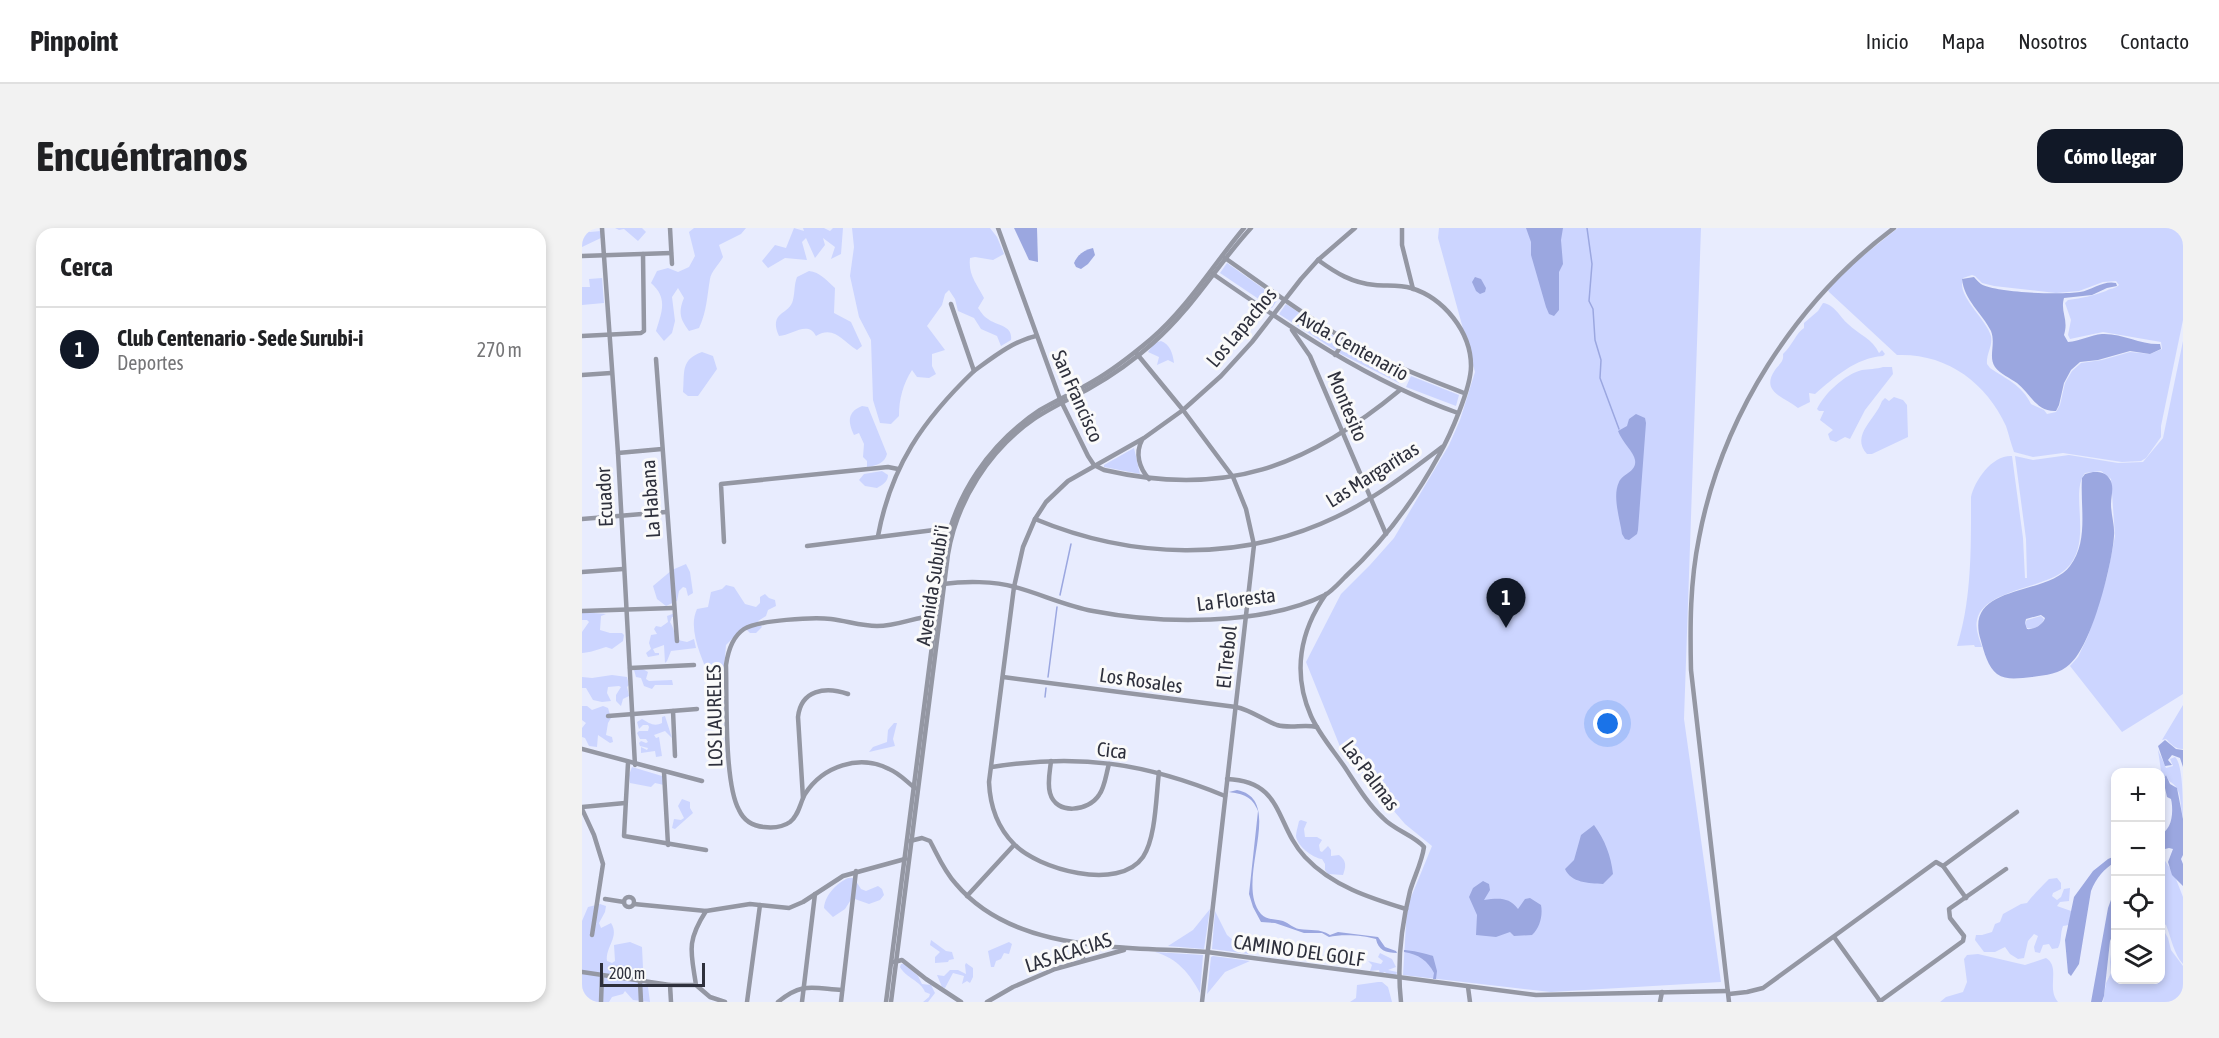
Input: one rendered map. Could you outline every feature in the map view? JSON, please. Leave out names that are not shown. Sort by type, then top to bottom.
[{"type":"street","name":"Ecuador","points":[[602,228],[618,453],[635,765]]},
{"type":"street","points":[[670,228],[672,264]]},
{"type":"street","name":"San Francisco","points":[[998,228],[1061,401],[1094,465],[1104,470],[1149,479],[1193,481],[1252,474],[1287,462],[1343,433],[1400,390]]},
{"type":"street","name":"Avenida Sububi'i","points":[[916,788],[936,616],[950,536],[965,492],[985,460],[1020,424],[1136,354],[1212,273],[1244,228]]},
{"type":"street","name":"Avenida Sububi'i","points":[[1224,257],[1251,228]]},
{"type":"street","name":"Los Lapachos","points":[[1014,845],[992,807],[989,782],[1014,587],[1023,547],[1035,519],[1056,491],[1074,477],[1144,438],[1183,410],[1233,364],[1284,298],[1318,260],[1355,228]]},
{"type":"street","points":[[1318,260],[1354,281],[1413,289],[1402,245],[1402,228]]},
{"type":"street","points":[[1730,1002],[1691,670],[1692,592],[1703,516],[1737,422],[1755,387],[1783,342],[1798,320],[1849,265],[1894,228]]},
{"type":"street","points":[[582,256],[671,252]]},
{"type":"street","points":[[582,336],[641,333],[645,329],[643,254]]},
{"type":"street","name":"Avda. Centenario","points":[[1224,257],[1346,339],[1407,371],[1464,393]]},
{"type":"street","name":"Avda. Centenario","points":[[1212,273],[1335,355],[1400,390],[1458,413]]},
{"type":"street","name":"La Floresta","points":[[942,584],[963,583],[1014,587],[1071,606],[1137,618],[1195,620],[1272,611],[1311,601],[1326,594],[1371,551],[1414,497],[1444,445],[1464,393],[1471,366],[1464,335],[1449,313],[1413,289]]},
{"type":"street","points":[[951,304],[974,371]]},
{"type":"street","name":"Montesito","points":[[1289,326],[1310,356],[1386,534]]},
{"type":"street","points":[[878,536],[883,508],[898,469],[928,419],[974,371],[1022,340],[1036,336]]},
{"type":"street","points":[[1335,355],[1346,339]]},
{"type":"street","name":"El Trebol","points":[[1136,354],[1183,410],[1233,477],[1246,509],[1254,545],[1202,1002]]},
{"type":"street","name":"La Habana","points":[[656,359],[676,639]]},
{"type":"street","points":[[582,375],[611,373]]},
{"type":"street","points":[[1144,438],[1138,455],[1143,472],[1149,479]]},
{"type":"street","name":"Las Margaritas","points":[[1035,519],[1083,536],[1122,546],[1184,550],[1254,545],[1320,524],[1370,499],[1444,445]]},
{"type":"street","points":[[618,453],[662,449]]},
{"type":"street","points":[[724,542],[721,484],[888,467],[898,469]]},
{"type":"street","points":[[582,519],[666,512]]},
{"type":"street","points":[[807,546],[934,530],[950,536]]},
{"type":"street","points":[[582,572],[623,569]]},
{"type":"street","name":"Avenida Sububi'i","points":[[889,1002],[942,584]]},
{"type":"street","name":"Las Palmas","points":[[1326,594],[1316,607],[1300,653],[1301,682],[1311,715],[1376,812],[1394,828],[1424,847],[1406,909],[1401,949],[1401,1002]]},
{"type":"street","points":[[1311,601],[1316,607]]},
{"type":"street","points":[[582,611],[673,608]]},
{"type":"street","name":"LOS LAURELES","points":[[916,788],[890,769],[874,763],[857,762],[837,767],[812,785],[792,821],[779,827],[768,828],[750,824],[738,809],[734,798],[726,665],[729,648],[735,638],[751,627],[804,619],[828,619],[879,626],[902,624],[936,616]]},
{"type":"street","points":[[630,668],[694,665]]},
{"type":"street","name":"Los Rosales","points":[[1003,677],[1236,707],[1285,727],[1317,727]]},
{"type":"street","points":[[803,798],[798,717],[801,704],[809,695],[820,690],[848,694]]},
{"type":"street","points":[[608,716],[697,710]]},
{"type":"street","points":[[673,711],[675,756]]},
{"type":"street","points":[[1307,726],[1311,715]]},
{"type":"street","points":[[582,749],[635,765],[702,781]]},
{"type":"street","points":[[1051,761],[1050,796],[1060,806],[1071,809],[1087,806],[1100,794],[1109,764]]},
{"type":"street","name":"Cica","points":[[992,767],[1020,762],[1051,761],[1109,764],[1159,772],[1225,796]]},
{"type":"street","points":[[628,763],[624,836],[706,850]]},
{"type":"street","points":[[664,772],[668,844]]},
{"type":"street","points":[[967,896],[1014,845],[1044,862],[1078,873],[1105,876],[1125,872],[1136,865],[1147,849],[1159,772]]},
{"type":"street","points":[[1227,779],[1251,782],[1268,792],[1280,811],[1292,842],[1305,858],[1324,874],[1356,892],[1406,909]]},
{"type":"street","points":[[802,781],[812,785]]},
{"type":"street","points":[[592,935],[603,864],[582,808],[625,803]]},
{"type":"street","name":"CAMINO DEL GOLF","points":[[909,841],[922,838],[930,841],[948,873],[967,896],[988,912],[1012,925],[1074,943],[1127,949],[1207,952],[1536,995],[1662,992],[1747,993],[1763,988],[1933,864],[1938,862],[1943,866],[2017,812]]},
{"type":"street","name":"Avenida Sububi'i","points":[[894,962],[909,841]]},
{"type":"street","points":[[605,899],[624,902],[628,907],[634,903],[706,911],[730,906],[760,905],[789,908],[803,902],[834,880],[856,871],[905,860]]},
{"type":"street","points":[[1943,866],[1965,898]]},
{"type":"street","points":[[1834,937],[1880,1002],[1963,941],[1964,936],[1950,918],[1949,909],[2006,869]]},
{"type":"street","points":[[841,1002],[856,871]]},
{"type":"street","points":[[802,1002],[815,894]]},
{"type":"street","points":[[747,1002],[760,905]]},
{"type":"street","points":[[706,911],[697,927],[690,957],[696,985],[710,997],[725,1002]]},
{"type":"street","points":[[1074,943],[1084,960]]},
{"type":"street","name":"LAS ACACIAS","points":[[987,1002],[998,1000],[1033,978],[1084,960],[1127,949]]},
{"type":"street","points":[[894,962],[904,961],[961,1002]]},
{"type":"street","points":[[582,972],[670,985],[696,985]]},
{"type":"street","points":[[602,975],[602,1002]]},
{"type":"street","points":[[640,981],[640,1002]]},
{"type":"street","points":[[670,985],[671,1002]]},
{"type":"street","points":[[778,1002],[790,991],[804,987],[842,990]]},
{"type":"street","points":[[1468,987],[1470,1002]]},
{"type":"street","points":[[1660,1002],[1662,992]]},
{"type":"street","points":[[1590,1002],[1593,994]]},
{"type":"shaded area","points":[[582,228],[590,232],[601,231],[603,237],[582,247]]},
{"type":"shaded area","points":[[615,228],[642,228],[646,232],[638,241],[624,229]]},
{"type":"shaded area","points":[[694,228],[746,228],[741,234],[719,245],[723,257],[711,276],[699,328],[689,331],[684,323],[681,307],[684,298],[678,288],[672,297],[675,321],[672,333],[664,341],[656,331],[662,311],[662,300],[651,283],[657,271],[668,268],[678,272],[689,267],[695,256],[689,232]]},
{"type":"shaded area","points":[[794,228],[804,231],[803,228],[824,228],[830,231],[833,228],[843,228],[841,254],[831,259],[835,247],[823,238],[825,245],[815,258],[806,238],[802,242],[807,260],[785,258],[768,268],[762,261],[775,245],[786,248]]},
{"type":"shaded area","points":[[852,228],[990,228],[997,237],[1004,254],[993,260],[970,258],[970,269],[984,298],[978,308],[987,318],[1010,331],[1011,340],[1001,346],[997,336],[981,329],[974,318],[958,311],[955,299],[949,290],[945,294],[942,305],[927,326],[945,350],[932,354],[932,366],[936,374],[929,378],[917,377],[912,370],[902,392],[899,416],[891,424],[880,423],[873,400],[871,340],[859,317],[850,276],[854,247]]},
{"type":"shaded area","points":[[1014,228],[1037,228],[1038,262],[1029,260]]},
{"type":"shaded area","points":[[1439,228],[1701,228],[1684,719],[1721,982],[1551,992],[1403,975],[1407,907],[1432,846],[1405,824],[1341,749],[1306,662],[1341,594],[1394,538],[1449,445],[1460,420],[1475,372],[1438,238]]},
{"type":"shaded area","points":[[1526,228],[1563,228],[1561,240],[1563,264],[1559,272],[1559,310],[1554,316],[1549,314],[1546,307]]},
{"type":"shaded area","points":[[1898,228],[2183,228],[2183,320],[2161,426],[2161,437],[2146,458],[2141,461],[2122,462],[2063,453],[2033,457],[2014,452],[1998,410],[1976,384],[1948,365],[1932,359],[1897,355],[1829,292],[1828,290],[1849,267]],"holes":[[[1975,276],[1982,283],[1994,286],[2056,293],[2079,291],[2103,282],[2116,281],[2119,285],[2116,287],[2092,296],[2068,300],[2065,303],[2071,320],[2068,335],[2070,339],[2103,332],[2161,342],[2162,349],[2150,354],[2130,352],[2081,363],[2072,371],[2065,383],[2056,412],[2047,414],[2044,410],[2031,404],[2018,387],[1987,364],[1991,336],[1984,322],[1967,300],[1962,285],[1963,278]]]},
{"type":"shaded area","points":[[1093,248],[1095,255],[1088,264],[1081,269],[1076,267],[1074,263],[1079,255]]},
{"type":"shaded area","points":[[1227,263],[1278,299],[1272,308],[1220,273]]},
{"type":"shaded area","points":[[809,271],[820,275],[835,288],[834,313],[851,322],[862,346],[857,350],[838,335],[828,332],[816,336],[813,331],[804,329],[779,336],[776,322],[791,305],[797,277]]},
{"type":"shaded area","points":[[1475,277],[1481,279],[1486,288],[1485,292],[1480,294],[1476,291],[1472,282]]},
{"type":"shaded area","points":[[1974,277],[1981,284],[1989,287],[2045,293],[2080,292],[2111,282],[2116,283],[2117,286],[2092,295],[2064,298],[2066,324],[2064,335],[2068,342],[2109,334],[2160,344],[2161,349],[2150,354],[2130,351],[2098,360],[2080,362],[2071,370],[2064,383],[2056,411],[2043,408],[2022,387],[1995,367],[1992,359],[1991,331],[1963,287],[1962,279]]},
{"type":"shaded area","points":[[602,278],[604,303],[582,305],[582,287],[590,287],[589,279]]},
{"type":"shaded area","points":[[1823,303],[1834,308],[1848,324],[1873,344],[1879,353],[1882,350],[1885,354],[1854,364],[1815,394],[1809,393],[1810,402],[1798,408],[1772,389],[1771,377],[1782,361],[1783,354],[1804,328],[1804,323],[1818,311]]},
{"type":"shaded area","points":[[1286,304],[1346,344],[1403,372],[1399,383],[1341,354],[1279,314]]},
{"type":"shaded area","points":[[1161,341],[1167,344],[1174,363],[1168,360],[1157,365],[1159,357],[1148,352],[1154,343]]},
{"type":"shaded area","points":[[2183,341],[2183,694],[2122,732],[2070,666],[2078,657],[2088,636],[2107,577],[2115,536],[2111,479],[2101,471],[2085,473],[2079,493],[2079,546],[2074,558],[2066,569],[2056,576],[2003,596],[1982,610],[1977,620],[1977,627],[1982,647],[1957,646],[1968,591],[1971,497],[1980,476],[1991,464],[2012,456],[2023,538],[2025,578],[2027,578],[2026,539],[2015,456],[2033,460],[2069,455],[2118,463],[2143,462],[2163,438]]},
{"type":"shaded area","points":[[702,352],[713,356],[717,369],[698,396],[688,396],[683,392],[685,367],[690,359]]},
{"type":"shaded area","points":[[1892,367],[1893,374],[1865,410],[1850,439],[1845,437],[1836,442],[1830,440],[1828,434],[1833,430],[1820,420],[1824,411],[1817,409],[1825,397],[1842,380],[1855,372]]},
{"type":"shaded area","points":[[1411,376],[1459,395],[1456,406],[1406,387]]},
{"type":"shaded area","points":[[1894,397],[1903,400],[1907,405],[1908,437],[1872,454],[1867,454],[1861,440],[1866,427],[1882,401],[1885,398],[1889,401]]},
{"type":"shaded area","points":[[862,406],[868,407],[887,454],[880,463],[867,467],[867,461],[863,457],[864,444],[859,433],[854,435],[850,422],[851,414]]},
{"type":"shaded area","points":[[1636,414],[1645,418],[1646,423],[1638,530],[1637,534],[1629,540],[1625,539],[1622,534],[1616,494],[1619,482],[1632,470],[1635,460],[1618,431],[1627,426],[1629,419]]},
{"type":"shaded area","points":[[1134,448],[1140,474],[1104,467],[1104,465]]},
{"type":"shaded area","points":[[882,471],[888,477],[877,488],[865,486],[859,480],[864,474]]},
{"type":"shaded area","points":[[2104,473],[2111,481],[2114,532],[2100,604],[2086,640],[2070,664],[2062,670],[2048,675],[2023,678],[2001,676],[1994,671],[1985,654],[1978,622],[1984,609],[1995,600],[2044,583],[2059,576],[2070,566],[2080,546],[2082,535],[2082,478],[2085,474]],"holes":[[[2041,615],[2045,618],[2038,626],[2027,629],[2026,619]]]},
{"type":"shaded area","points":[[686,564],[690,572],[693,593],[688,596],[686,588],[683,587],[679,591],[677,601],[666,606],[657,599],[653,586],[672,570]]},
{"type":"shaded area","points":[[726,585],[734,587],[745,604],[756,607],[760,603],[760,597],[765,594],[775,600],[776,606],[768,610],[766,616],[758,621],[762,627],[756,633],[750,633],[744,627],[726,645],[724,670],[718,681],[710,680],[697,644],[694,617],[697,609],[708,607],[711,592],[722,589]]},
{"type":"shaded area","points":[[582,612],[606,614],[601,616],[600,630],[622,633],[623,641],[612,649],[606,647],[582,653],[582,632],[589,622],[582,620]]},
{"type":"shaded area","points":[[675,613],[675,617],[672,617],[670,622],[678,640],[687,642],[694,639],[696,648],[671,651],[665,663],[664,645],[653,649],[659,655],[648,657],[646,653],[651,649],[649,643],[651,635],[657,634],[654,629],[668,622],[667,616]]},
{"type":"shaded area","points":[[2041,616],[2044,619],[2040,625],[2027,628],[2025,623],[2027,620]]},
{"type":"shaded area","points":[[641,668],[648,672],[646,679],[649,681],[672,680],[673,685],[655,685],[652,689],[644,686],[641,678],[636,677],[634,670]]},
{"type":"shaded area","points":[[612,675],[627,677],[629,696],[623,699],[621,706],[616,701],[616,695],[621,687],[619,686],[608,687],[607,693],[611,701],[602,702],[593,700],[586,688],[582,688],[582,677]]},
{"type":"shaded area","points":[[2183,705],[2183,749],[2175,747],[2166,739],[2162,740]]},
{"type":"shaded area","points":[[582,706],[587,706],[592,710],[603,706],[608,708],[611,718],[606,735],[612,737],[613,742],[610,743],[598,735],[597,747],[589,746],[582,737],[582,728],[586,723],[582,720]]},
{"type":"shaded area","points":[[665,716],[672,738],[665,731],[654,735],[656,738],[659,737],[662,756],[656,757],[655,751],[641,753],[641,747],[647,750],[648,748],[640,746],[639,743],[648,742],[646,739],[640,739],[637,733],[648,731],[649,727],[643,725],[639,729],[637,722],[642,719],[656,725],[662,723],[662,717]]},
{"type":"shaded area","points":[[894,723],[897,723],[893,739],[895,746],[869,752],[873,747],[887,742],[888,730]]},
{"type":"shaded area","points":[[2165,740],[2176,749],[2183,750],[2183,767],[2180,758],[2172,755],[2168,760],[2172,765],[2165,766],[2158,746]]},
{"type":"shaded area","points":[[2158,750],[2166,768],[2173,766],[2170,759],[2175,757],[2178,761],[2182,784],[2183,817],[2177,788],[2165,776],[2165,768],[2161,768]]},
{"type":"shaded area","points":[[632,767],[662,776],[664,785],[655,783],[651,787],[630,783],[629,775]]},
{"type":"shaded area","points":[[2165,776],[2170,784],[2177,788],[2183,819],[2181,859],[2183,886],[2172,875],[2168,862],[2173,849],[2165,849],[2165,832],[2169,826],[2172,806],[2171,799],[2167,797]]},
{"type":"shaded area","points":[[1237,790],[1251,797],[1258,809],[1259,825],[1252,882],[1254,900],[1261,914],[1299,929],[1319,931],[1330,935],[1338,932],[1378,937],[1385,947],[1397,953],[1383,950],[1376,939],[1346,935],[1329,937],[1322,933],[1304,933],[1275,923],[1261,922],[1249,894],[1258,811],[1247,797],[1229,792]]},
{"type":"shaded area","points":[[682,799],[690,802],[693,813],[675,829],[672,828],[674,819],[684,818],[678,806]]},
{"type":"shaded area","points":[[1301,820],[1307,822],[1304,829],[1305,837],[1317,837],[1322,840],[1319,845],[1320,851],[1322,852],[1328,846],[1331,856],[1339,855],[1345,862],[1343,875],[1328,874],[1322,859],[1310,854],[1299,844],[1296,834]]},
{"type":"shaded area","points":[[1594,825],[1604,842],[1612,867],[1613,874],[1603,884],[1576,880],[1565,869],[1574,860],[1581,835]]},
{"type":"shaded area","points":[[2111,858],[2111,865],[2101,874],[2091,891],[2079,964],[2071,976],[2068,973],[2065,940],[2074,897],[2093,871]]},
{"type":"shaded area","points":[[2165,861],[2174,874],[2183,897],[2183,964],[2175,951],[2166,925]]},
{"type":"shaded area","points":[[848,878],[854,878],[861,889],[866,891],[878,886],[884,895],[880,900],[869,904],[852,898],[845,909],[833,917],[824,908],[825,903],[836,886]]},
{"type":"shaded area","points":[[2057,878],[2061,883],[2061,889],[2052,896],[2057,900],[2064,889],[2070,888],[2069,901],[2060,902],[2057,906],[2071,911],[2072,914],[2069,925],[2063,926],[2058,948],[2052,949],[2049,944],[2043,945],[2040,953],[2035,952],[2034,947],[2038,936],[2034,934],[2028,941],[2024,958],[2018,959],[2005,947],[1995,952],[1984,952],[1975,940],[1976,935],[1992,932],[2003,914],[2027,903],[2049,879]]},
{"type":"shaded area","points":[[1483,881],[1489,884],[1490,890],[1484,900],[1503,899],[1511,902],[1518,909],[1525,899],[1530,898],[1541,905],[1540,921],[1532,935],[1514,936],[1510,932],[1496,937],[1476,935],[1477,915],[1469,897],[1473,888]]},
{"type":"shaded area","points":[[2111,900],[2111,939],[2104,996],[2102,1002],[2091,1002]]},
{"type":"shaded area","points":[[600,904],[606,906],[599,923],[601,928],[611,923],[614,933],[607,961],[612,963],[615,961],[614,945],[630,942],[642,947],[646,977],[643,986],[648,987],[650,1002],[633,1000],[625,991],[623,994],[612,997],[609,1002],[582,1002],[582,921],[588,907]]},
{"type":"shaded area","points":[[1210,909],[1204,949],[1168,946],[1193,930]]},
{"type":"shaded area","points":[[1215,911],[1227,935],[1249,954],[1212,949]]},
{"type":"shaded area","points":[[2165,933],[2171,950],[2183,966],[2183,1002],[2103,1002],[2106,983],[2111,973],[2111,984],[2165,984]]},
{"type":"shaded area","points":[[931,940],[946,951],[952,952],[954,959],[935,963],[935,957],[940,952],[930,945]]},
{"type":"shaded area","points":[[1009,942],[1012,944],[1009,954],[1004,953],[1001,959],[996,961],[994,967],[991,967],[988,951]]},
{"type":"shaded area","points":[[1404,950],[1433,956],[1437,971],[1436,979],[1433,979],[1434,973],[1426,962]]},
{"type":"shaded area","points":[[1155,952],[1203,955],[1200,993],[1182,968],[1170,958]]},
{"type":"shaded area","points":[[1380,953],[1392,959],[1396,967],[1388,970],[1397,972],[1396,976],[1389,977],[1385,972],[1380,974],[1379,970],[1370,971],[1372,965],[1368,961],[1381,964],[1383,961],[1378,957]]},
{"type":"shaded area","points":[[1978,954],[2025,965],[2046,958],[2053,967],[2053,990],[2058,1002],[1940,1002],[1946,997],[1963,992],[1967,982],[1964,959],[1967,955]]},
{"type":"shaded area","points":[[1211,957],[1250,961],[1225,972],[1207,994]]},
{"type":"shaded area","points":[[966,963],[973,968],[970,983],[967,981],[962,984],[964,976],[953,973],[945,988],[942,987],[937,975],[944,976],[950,970],[958,970],[966,974]]},
{"type":"shaded area","points":[[901,964],[918,976],[922,984],[931,985],[935,993],[928,1002],[923,1002],[930,994],[903,971]]},
{"type":"shaded area","points":[[1378,982],[1388,987],[1392,1002],[1350,1002],[1356,998],[1357,985]]},
{"type":"waterway","points":[[1587,228],[1592,264],[1589,301],[1593,309],[1595,340],[1601,360],[1600,378],[1619,429]]},
{"type":"waterway","points":[[1060,595],[1071,544]]},
{"type":"waterway","points":[[1048,677],[1057,607]]},
{"type":"waterway","points":[[1045,697],[1046,688]]},
{"type":"place","name":"Club Centenario - Sede Surubi-i","points":[[1506,628]]}]
